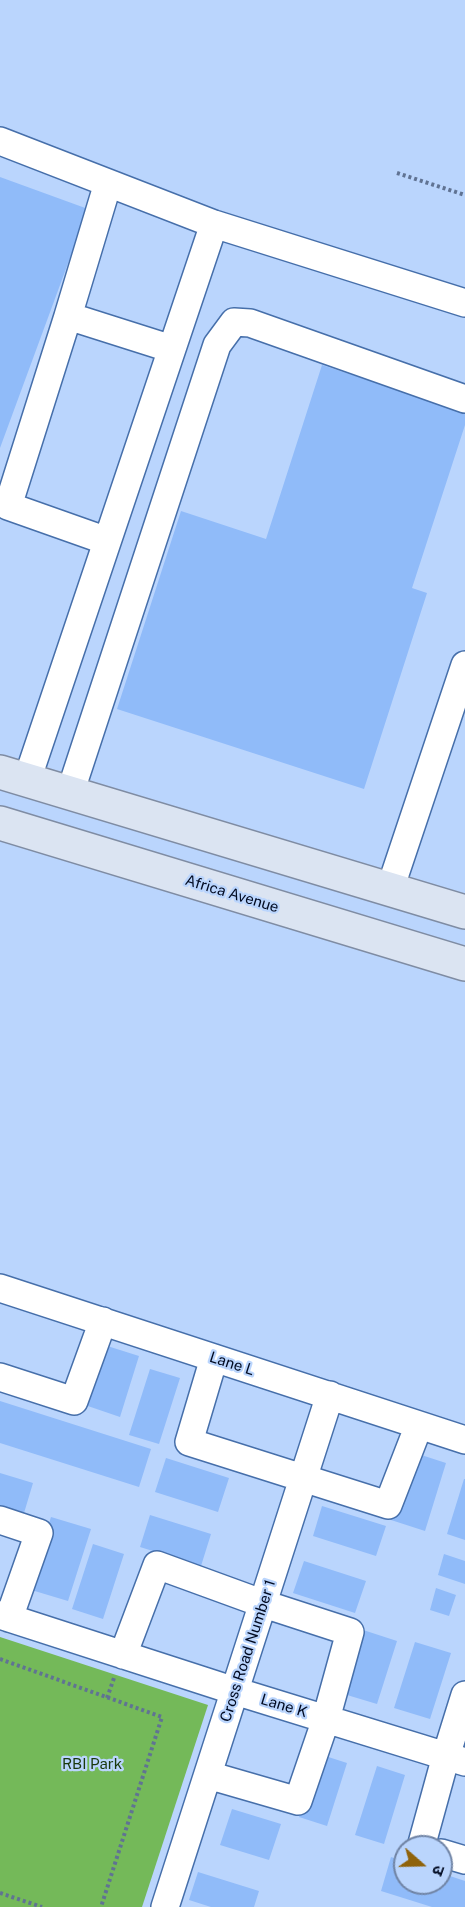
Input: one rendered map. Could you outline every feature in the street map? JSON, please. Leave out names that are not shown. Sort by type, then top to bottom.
[{"type":"main road","points":[[13,776],[465,912]]},
{"type":"main road","name":"Africa Avenue","points":[[0,823],[465,964]]},
{"type":"street","points":[[0,141],[214,224],[465,303]]},
{"type":"street","points":[[107,541],[8,506],[108,183]]},
{"type":"street","points":[[13,776],[107,541],[214,224]]},
{"type":"street","points":[[68,316],[172,349]]},
{"type":"street","points":[[70,793],[217,345],[234,322],[250,323],[465,399]]},
{"type":"street","points":[[390,889],[465,665]]},
{"type":"street","name":"Lane L","points":[[0,1288],[465,1440]]},
{"type":"street","points":[[0,1377],[74,1401],[103,1321]]},
{"type":"street","points":[[214,1358],[189,1442],[388,1505],[418,1425]]},
{"type":"street","name":"Cross Road Number 1","points":[[172,1905],[208,1775],[330,1395]]},
{"type":"street","points":[[0,1520],[39,1533],[4,1616]]},
{"type":"street","points":[[123,1655],[157,1565],[350,1632],[326,1719],[298,1801],[208,1775]]},
{"type":"street","name":"Lane K","points":[[4,1616],[455,1759]]},
{"type":"street","points":[[426,1835],[455,1759],[465,1695]]},
{"type":"path","points":[[398,173],[465,195]]},
{"type":"path","points":[[0,1659],[162,1717],[101,1907]]},
{"type":"path","points":[[0,1893],[42,1907]]},
{"type":"green space","name":"RBI Park","points":[[0,1637],[208,1705],[142,1907],[0,1907]]},
{"type":"building","points":[[0,177],[88,209],[0,448]]},
{"type":"building","points":[[322,365],[465,412],[465,425],[412,588],[427,593],[364,789],[117,709],[181,511],[266,539]]},
{"type":"building","points":[[101,1344],[139,1356],[120,1417],[82,1404]]},
{"type":"building","points":[[150,1369],[180,1378],[159,1444],[129,1435]]},
{"type":"building","points":[[0,1401],[151,1449],[139,1487],[0,1443]]},
{"type":"building","points":[[412,1452],[446,1463],[425,1531],[391,1520]]},
{"type":"building","points":[[166,1458],[229,1478],[218,1512],[155,1492]]},
{"type":"building","points":[[0,1473],[33,1483],[24,1513],[0,1505]]},
{"type":"building","points":[[465,1479],[465,1540],[447,1534]]},
{"type":"building","points":[[322,1506],[386,1526],[376,1556],[313,1536]]},
{"type":"building","points":[[150,1515],[211,1534],[201,1566],[140,1547]]},
{"type":"building","points":[[51,1517],[91,1529],[68,1601],[28,1589]]},
{"type":"building","points":[[93,1544],[124,1554],[103,1619],[72,1609]]},
{"type":"building","points":[[444,1554],[465,1561],[465,1584],[438,1575]]},
{"type":"building","points":[[304,1561],[366,1581],[355,1613],[293,1593]]},
{"type":"building","points":[[436,1588],[456,1595],[449,1616],[430,1610]]},
{"type":"building","points":[[357,1628],[397,1641],[377,1704],[337,1692]]},
{"type":"building","points":[[415,1642],[451,1653],[430,1719],[394,1708]]},
{"type":"building","points":[[319,1754],[347,1763],[327,1826],[299,1817]]},
{"type":"building","points":[[377,1766],[405,1775],[384,1844],[355,1835]]},
{"type":"building","points":[[232,1809],[281,1824],[269,1860],[220,1845]]},
{"type":"building","points":[[391,1857],[393,1858],[393,1895],[381,1891]]},
{"type":"building","points":[[198,1872],[259,1891],[254,1907],[211,1907],[189,1900]]},
{"type":"building","points":[[453,1877],[465,1881],[465,1907],[432,1907],[394,1895],[453,1895]]}]
